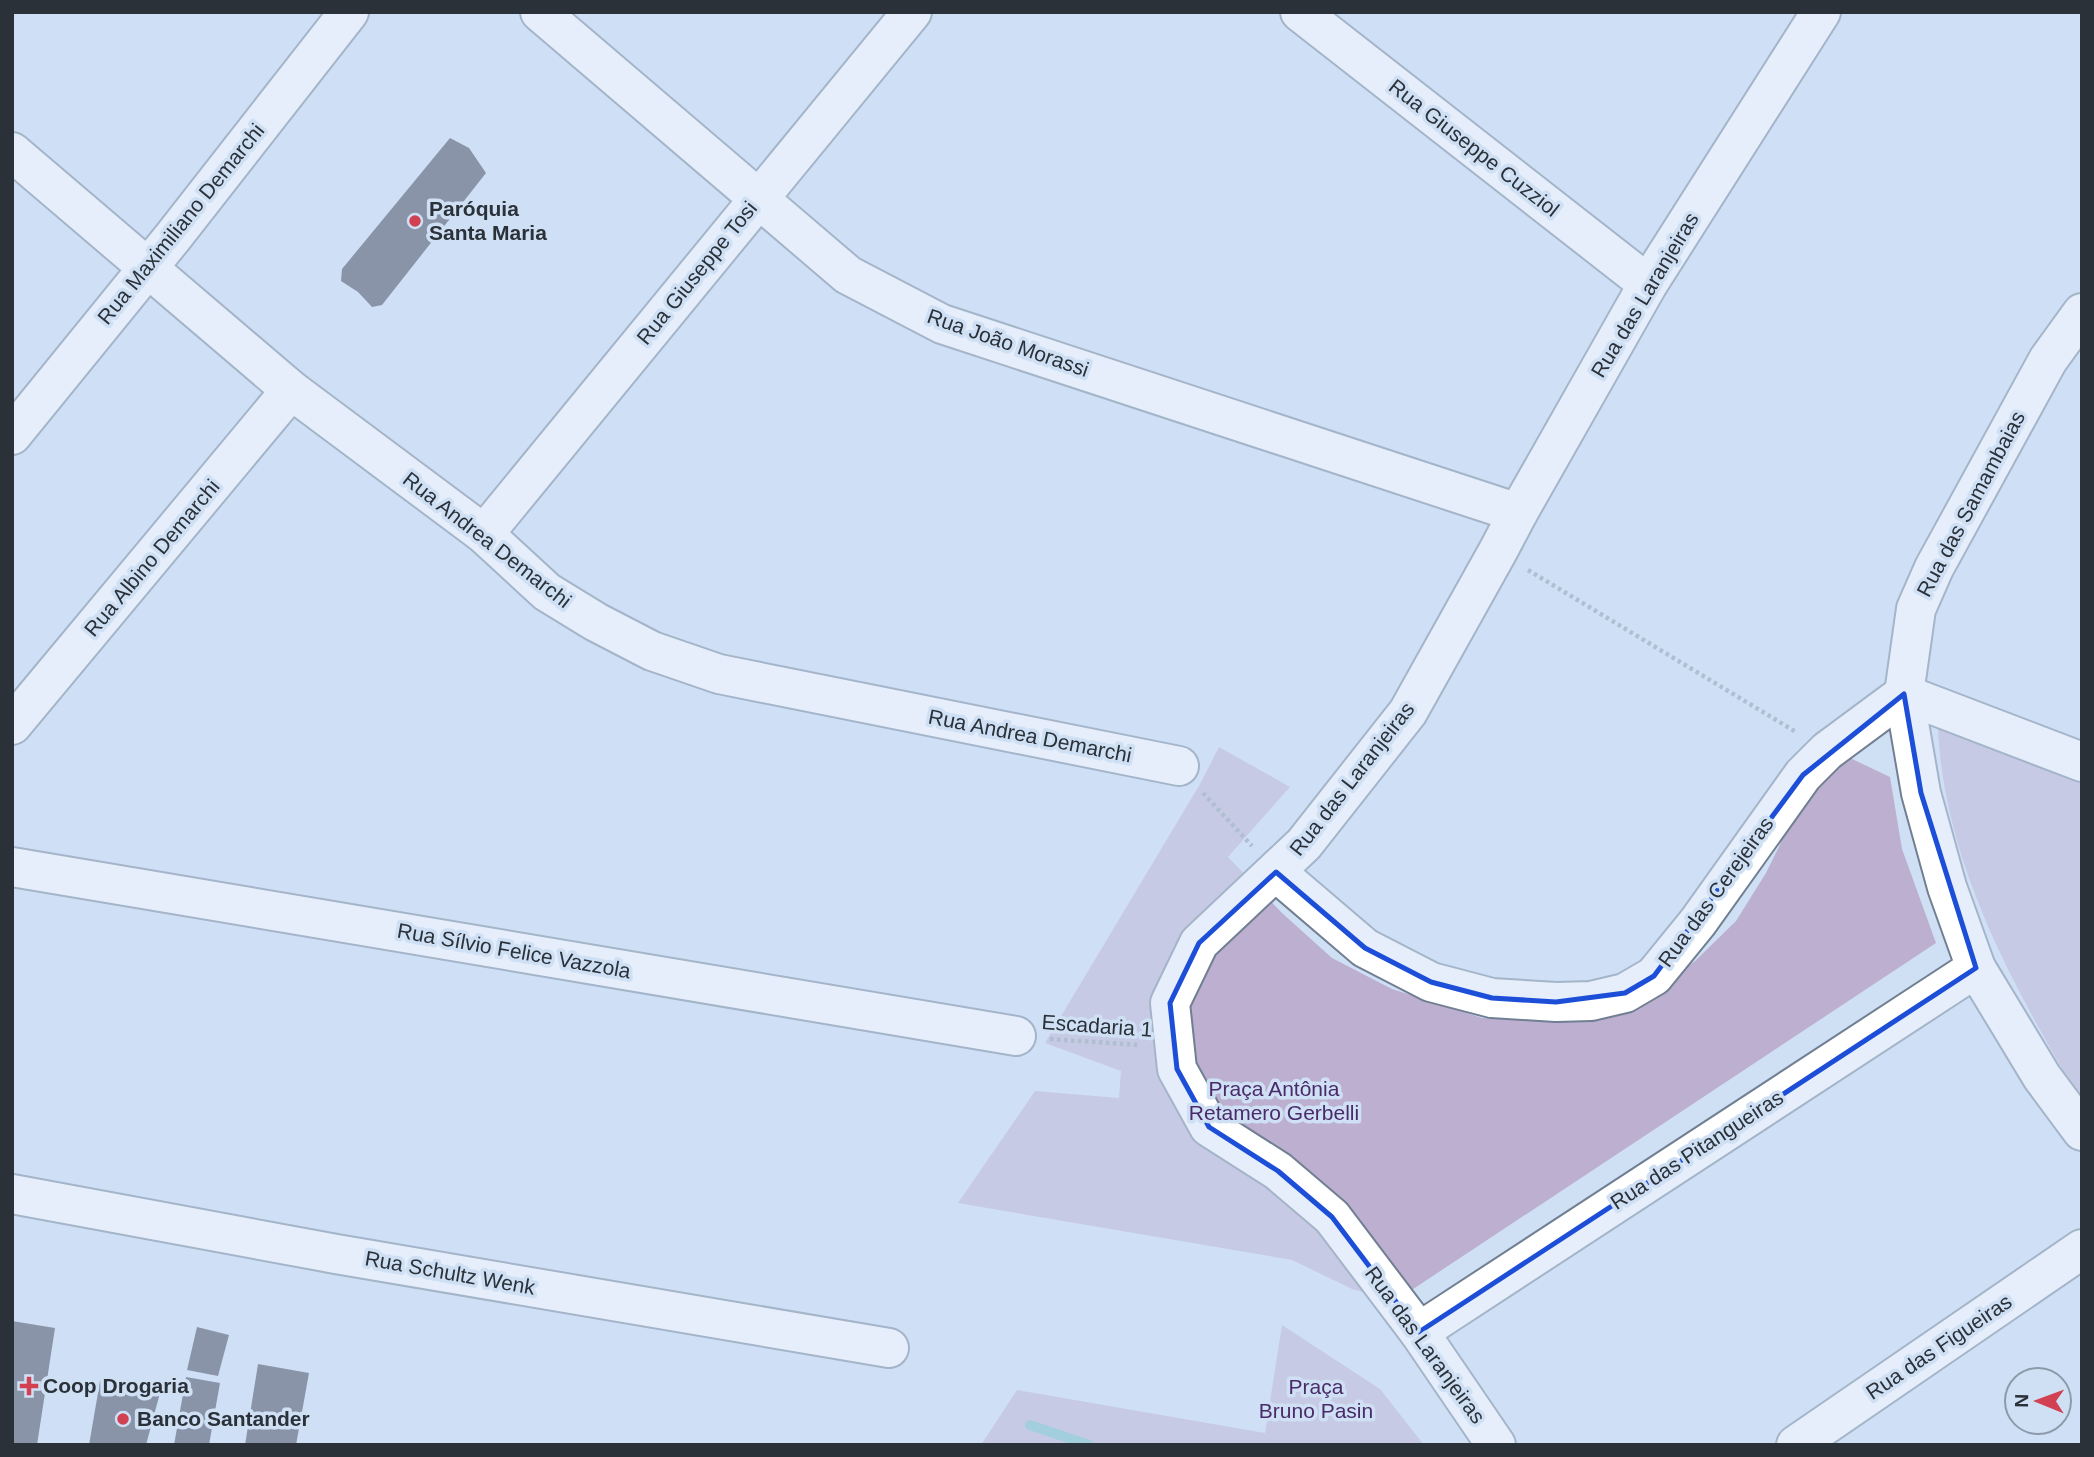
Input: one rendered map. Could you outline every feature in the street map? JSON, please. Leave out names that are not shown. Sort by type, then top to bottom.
[{"type":"street","name":"Rua Maximiliano Demarchi","points":[[12,435],[349,12]]},
{"type":"street","name":"Rua João Morassi","points":[[540,12],[848,275],[942,324],[1518,513]]},
{"type":"street","name":"Rua Giuseppe Tosi","points":[[484,534],[912,12]]},
{"type":"street","name":"Rua Giuseppe Cuzziol","points":[[1300,12],[1648,284]]},
{"type":"street","name":"Rua das Laranjeiras","points":[[1496,1445],[1419,1332],[1332,1217],[1278,1171],[1209,1127],[1177,1069],[1170,1003],[1199,943],[1304,844],[1408,712],[1648,284],[1816,14]]},
{"type":"street","name":"Rua Andrea Demarchi","points":[[12,152],[291,390],[484,534],[547,592],[596,622],[652,651],[719,674],[1179,766]]},
{"type":"street","name":"Rua das Samambaias","points":[[2082,313],[2049,360],[1934,568],[1916,609],[1904,694],[1921,793],[1947,887],[1976,968],[2042,1077],[2082,1131]]},
{"type":"street","name":"Rua Albino Demarchi","points":[[12,725],[291,390]]},
{"type":"street","name":"Rua das Cerejeiras","points":[[1276,873],[1365,948],[1431,982],[1492,998],[1518,1000],[1591,1001],[1625,993],[1654,976],[1698,922],[1803,775],[1826,751],[1904,694]]},
{"type":"street","points":[[1904,694],[2082,762]]},
{"type":"street","name":"Rua Sílvio Felice Vazzola","points":[[12,867],[1016,1036]]},
{"type":"street","name":"Rua das Pitangueiras","points":[[1419,1332],[1976,968]]},
{"type":"street","name":"Rua Schultz Wenk","points":[[12,1194],[336,1254],[889,1348]]},
{"type":"street","name":"Rua das Figueiras","points":[[1796,1445],[2082,1248]]},
{"type":"path","points":[[1498,551],[1826,751]]},
{"type":"path","points":[[1179,766],[1276,873]]},
{"type":"path","name":"Escadaria 1","points":[[1016,1036],[1175,1048]]},
{"type":"highlighted area","points":[[1904,694],[1921,793],[1976,968],[1419,1332],[1332,1217],[1278,1171],[1209,1127],[1177,1069],[1170,1003],[1199,943],[1276,872],[1365,948],[1431,982],[1492,998],[1556,1002],[1625,993],[1654,976],[1803,775]]},
{"type":"green space","points":[[1938,727],[2082,780],[2082,1102],[2032,1015],[1986,922],[1953,826],[1943,777]]},
{"type":"green space","name":"Praça Antônia Retamero Gerbelli","points":[[1219,747],[1290,787],[1228,857],[1282,913],[1332,958],[1392,989],[1482,1018],[1534,1019],[1650,995],[1695,961],[1736,921],[1766,873],[1793,818],[1818,785],[1850,758],[1890,777],[1902,849],[1936,943],[1395,1301],[1352,1289],[1292,1260],[958,1203],[1035,1091],[1119,1098],[1121,1071],[1045,1043],[1200,784]]},
{"type":"green space","name":"Praça Bruno Pasin","points":[[1282,1325],[1380,1389],[1424,1445],[981,1445],[1017,1390],[1265,1433]]},
{"type":"building","name":"Paróquia Santa Maria","points":[[450,138],[469,148],[486,173],[382,305],[372,307],[358,292],[341,281],[342,269]]},
{"type":"building","name":"Coop Drogaria","points":[[12,1321],[55,1328],[37,1445],[12,1445]]},
{"type":"building","points":[[197,1327],[229,1335],[218,1376],[187,1370]]},
{"type":"building","points":[[258,1364],[309,1373],[296,1445],[245,1445]]},
{"type":"building","points":[[186,1377],[220,1383],[209,1445],[174,1445]]},
{"type":"building","name":"Banco Santander","points":[[100,1381],[160,1393],[146,1445],[89,1445]]},
{"type":"waterway","points":[[1030,1425],[1089,1445]]},
{"type":"place","name":"Paróquia Santa Maria","points":[[415,221]]},
{"type":"place","name":"Coop Drogaria","points":[[29,1386]]},
{"type":"place","name":"Banco Santander","points":[[123,1419]]}]
